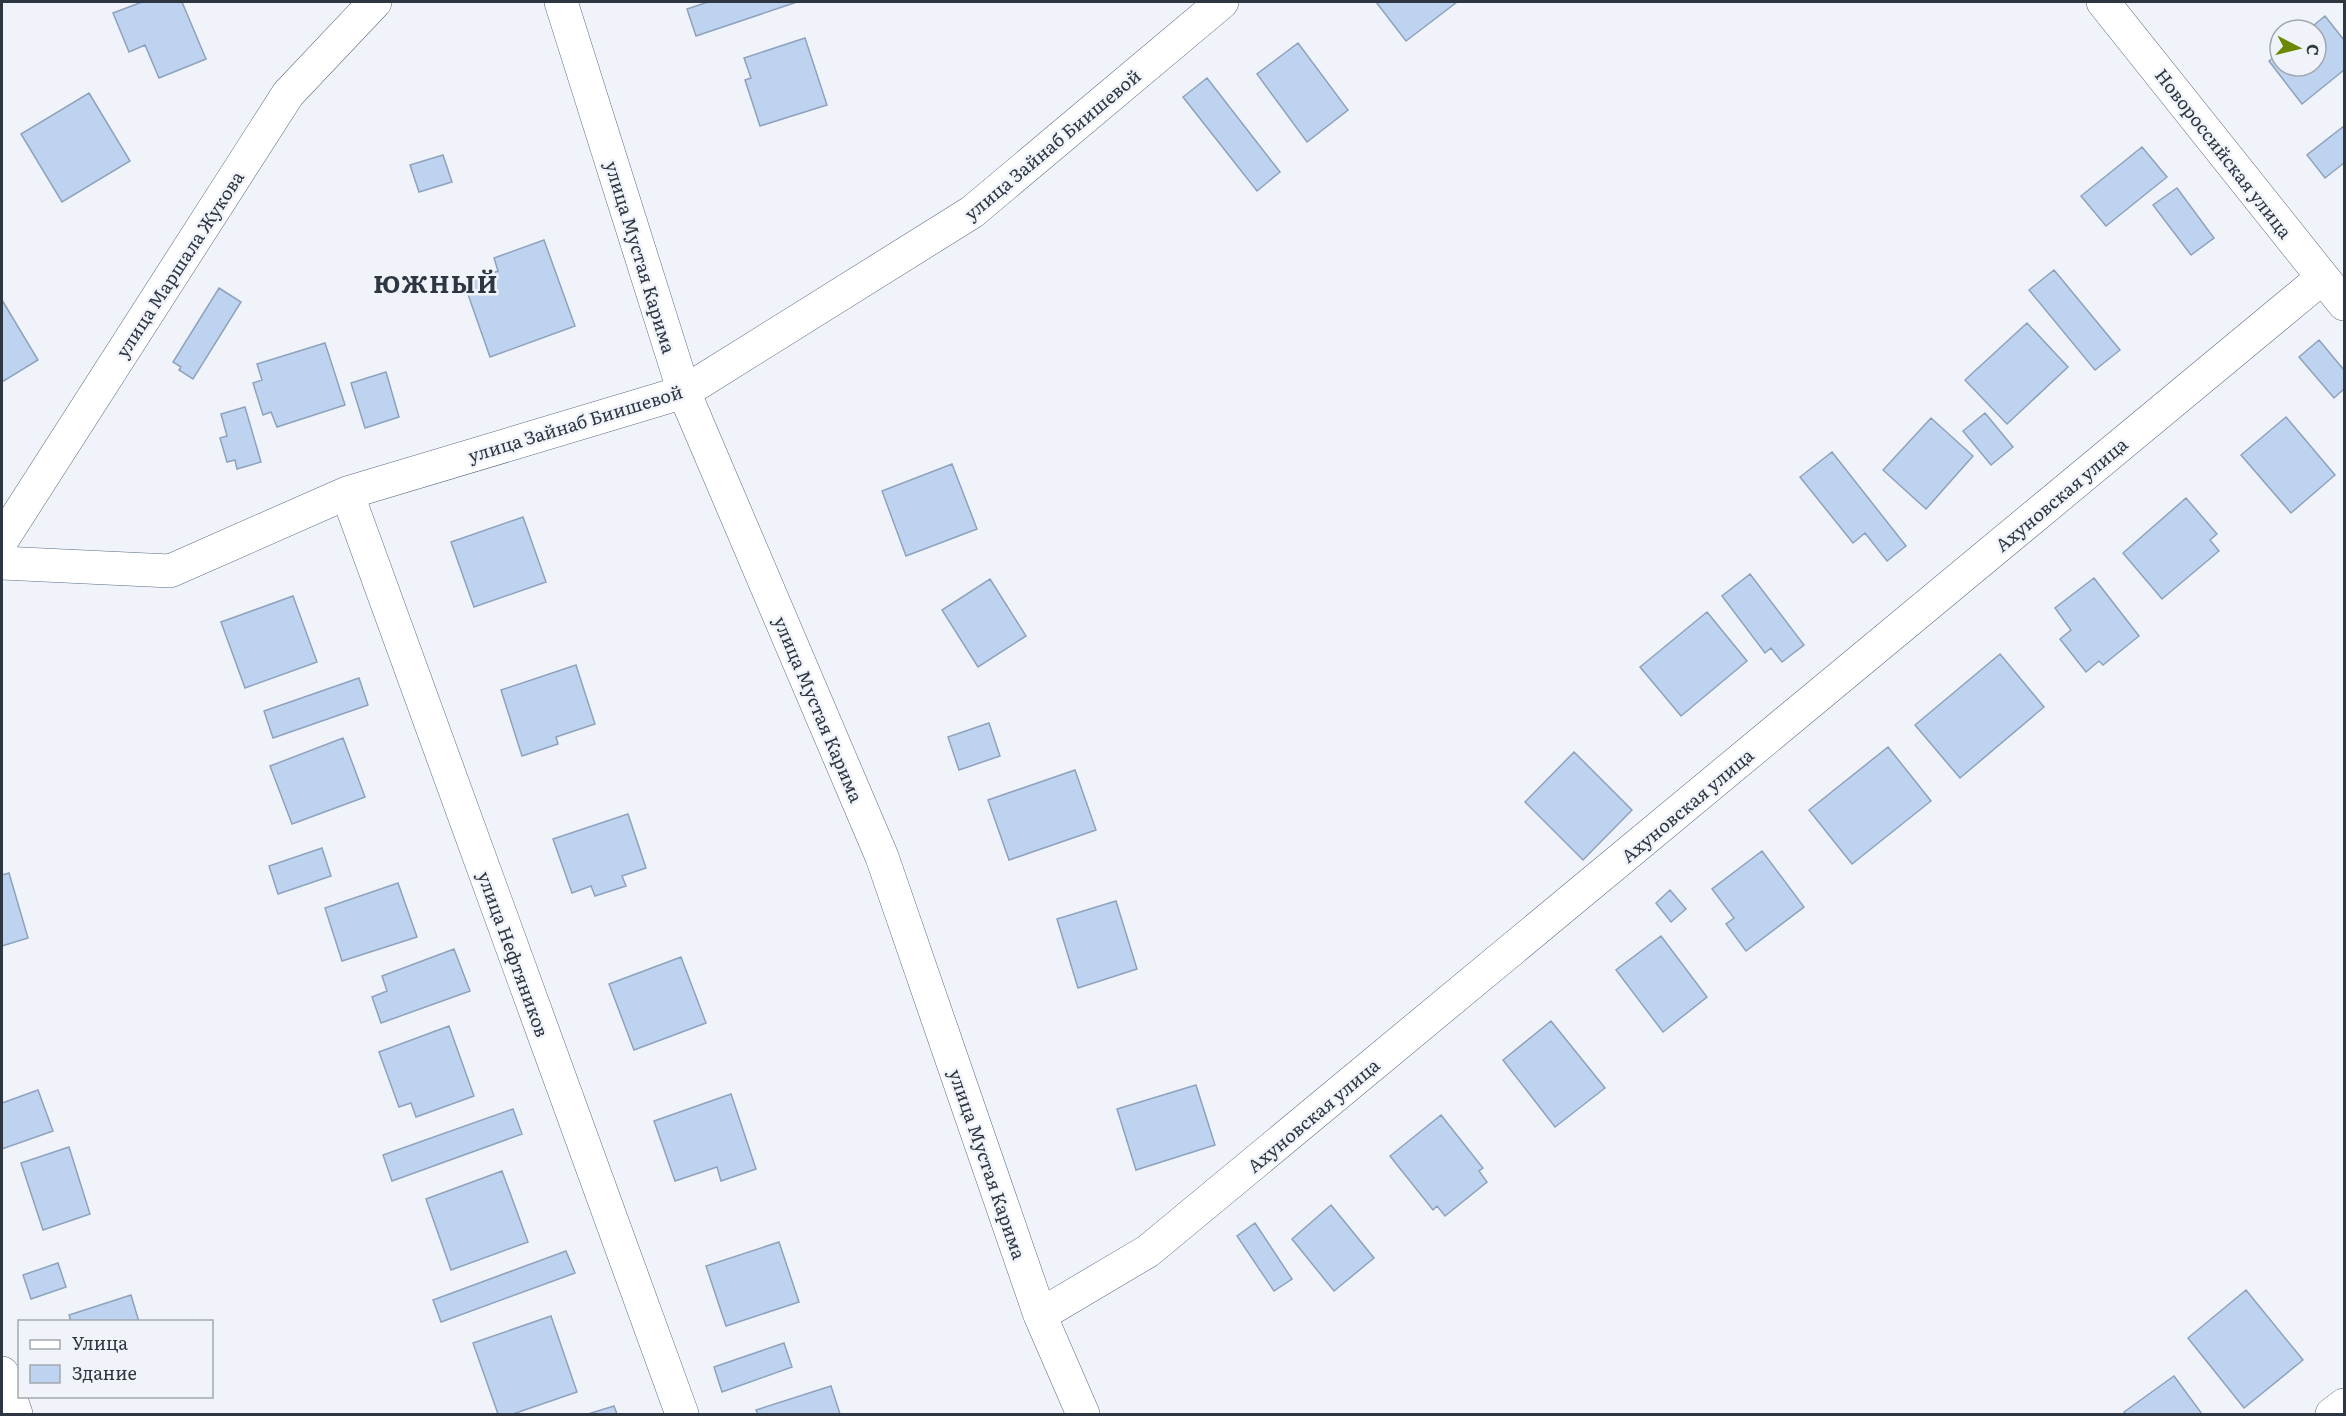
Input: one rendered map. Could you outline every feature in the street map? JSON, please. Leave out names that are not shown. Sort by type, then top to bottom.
[{"type":"street","name":"улица Маршала Жукова","points":[[2,540],[288,94],[375,2]]},
{"type":"street","name":"улица Мустая Карима","points":[[561,2],[684,392],[882,857],[1040,1315],[1083,1414]]},
{"type":"street","name":"улица Зайнаб Биишевой","points":[[2,563],[170,571],[347,493],[684,392],[972,212],[1222,2]]},
{"type":"street","name":"Новороссийская улица","points":[[2103,2],[2344,304]]},
{"type":"street","name":"Ахуновская улица","points":[[1040,1315],[1148,1251],[2322,278]]},
{"type":"street","name":"улица Нефтяников","points":[[347,493],[682,1414]]},
{"type":"street","points":[[2,1373],[16,1414]]},
{"type":"street","points":[[2332,1414],[2344,1405]]},
{"type":"building","points":[[142,2],[182,2],[206,59],[159,78],[145,45],[129,52],[113,13]]},
{"type":"building","points":[[708,2],[797,2],[696,36],[687,9]]},
{"type":"building","points":[[1376,2],[1457,2],[1406,41]]},
{"type":"building","points":[[2328,20],[2344,40],[2344,70],[2302,104],[2282,78],[2328,78]]},
{"type":"building","points":[[805,38],[827,105],[760,126],[745,80],[751,78],[744,58]]},
{"type":"building","points":[[1298,43],[1348,110],[1307,142],[1257,74]]},
{"type":"building","points":[[1207,78],[1280,172],[1257,191],[1183,97]]},
{"type":"building","points":[[89,93],[130,161],[62,202],[21,134]]},
{"type":"building","points":[[2344,126],[2344,163],[2325,178],[2307,155]]},
{"type":"building","points":[[2142,147],[2167,177],[2106,226],[2081,196]]},
{"type":"building","points":[[443,155],[452,182],[419,192],[410,165]]},
{"type":"building","points":[[2177,188],[2214,238],[2191,255],[2153,205]]},
{"type":"building","points":[[544,240],[575,326],[490,357],[464,283],[498,271],[494,258]]},
{"type":"building","points":[[2054,270],[2120,350],[2095,370],[2029,290]]},
{"type":"building","points":[[219,288],[241,302],[193,379],[179,370],[181,367],[173,362]]},
{"type":"building","points":[[2,300],[38,360],[2,382]]},
{"type":"building","points":[[2027,323],[2068,367],[2007,424],[1965,380]]},
{"type":"building","points":[[2319,340],[2344,370],[2344,389],[2334,398],[2299,357]]},
{"type":"building","points":[[325,343],[345,405],[277,427],[271,412],[263,415],[253,383],[262,380],[257,364]]},
{"type":"building","points":[[386,372],[399,417],[365,428],[351,383]]},
{"type":"building","points":[[245,407],[261,462],[237,469],[235,460],[227,462],[220,438],[227,436],[221,414]]},
{"type":"building","points":[[1985,413],[2013,447],[1991,465],[1963,431]]},
{"type":"building","points":[[2286,417],[2335,475],[2291,513],[2241,455]]},
{"type":"building","points":[[1931,418],[1973,456],[1926,509],[1883,470]]},
{"type":"building","points":[[1832,452],[1906,546],[1887,561],[1865,533],[1853,543],[1800,477]]},
{"type":"building","points":[[952,464],[977,529],[906,556],[882,491]]},
{"type":"building","points":[[2186,498],[2217,534],[2210,540],[2219,551],[2162,599],[2123,553]]},
{"type":"building","points":[[523,517],[546,582],[474,607],[451,542]]},
{"type":"building","points":[[1750,574],[1804,645],[1782,662],[1771,648],[1765,653],[1722,596]]},
{"type":"building","points":[[2094,578],[2139,636],[2103,665],[2099,661],[2086,672],[2060,639],[2071,630],[2055,608]]},
{"type":"building","points":[[990,579],[1026,636],[978,667],[942,610]]},
{"type":"building","points":[[293,596],[317,662],[245,688],[221,622]]},
{"type":"building","points":[[1707,612],[1747,661],[1681,716],[1640,667]]},
{"type":"building","points":[[2000,654],[2044,707],[1960,778],[1915,725]]},
{"type":"building","points":[[576,665],[595,724],[556,737],[558,744],[522,756],[501,690]]},
{"type":"building","points":[[359,678],[368,705],[273,738],[264,711]]},
{"type":"building","points":[[989,723],[1000,756],[959,770],[948,737]]},
{"type":"building","points":[[343,738],[365,797],[292,824],[270,766]]},
{"type":"building","points":[[1888,747],[1931,801],[1852,864],[1809,810]]},
{"type":"building","points":[[1574,752],[1632,810],[1583,860],[1525,802]]},
{"type":"building","points":[[1075,770],[1096,830],[1009,860],[988,800]]},
{"type":"building","points":[[628,814],[646,868],[622,876],[626,886],[595,896],[591,886],[572,893],[553,839]]},
{"type":"building","points":[[322,848],[331,876],[278,894],[269,866]]},
{"type":"building","points":[[1762,851],[1804,907],[1746,951],[1726,924],[1734,918],[1712,889]]},
{"type":"building","points":[[9,873],[28,938],[2,946],[2,875]]},
{"type":"building","points":[[398,883],[417,937],[342,961],[325,908]]},
{"type":"building","points":[[1670,890],[1686,909],[1671,922],[1656,903]]},
{"type":"building","points":[[1116,901],[1137,969],[1078,988],[1057,919]]},
{"type":"building","points":[[1661,936],[1707,997],[1663,1032],[1616,970]]},
{"type":"building","points":[[454,949],[470,991],[381,1023],[372,997],[387,991],[382,976]]},
{"type":"building","points":[[681,957],[706,1023],[634,1050],[609,984]]},
{"type":"building","points":[[1551,1021],[1605,1088],[1555,1127],[1503,1060]]},
{"type":"building","points":[[449,1026],[474,1096],[416,1117],[411,1103],[399,1107],[379,1052]]},
{"type":"building","points":[[1196,1085],[1215,1145],[1136,1170],[1117,1109]]},
{"type":"building","points":[[38,1090],[53,1131],[2,1149],[2,1103]]},
{"type":"building","points":[[731,1094],[756,1169],[721,1181],[717,1167],[675,1181],[654,1121]]},
{"type":"building","points":[[513,1109],[522,1134],[392,1181],[383,1155]]},
{"type":"building","points":[[1441,1115],[1483,1168],[1479,1171],[1487,1182],[1445,1216],[1437,1206],[1433,1210],[1390,1156]]},
{"type":"building","points":[[69,1147],[90,1214],[43,1230],[21,1163]]},
{"type":"building","points":[[502,1171],[528,1242],[451,1270],[426,1199]]},
{"type":"building","points":[[1331,1205],[1374,1258],[1334,1291],[1292,1239]]},
{"type":"building","points":[[1255,1223],[1292,1279],[1274,1291],[1237,1236]]},
{"type":"building","points":[[779,1242],[799,1302],[726,1326],[706,1266]]},
{"type":"building","points":[[566,1251],[575,1273],[441,1322],[433,1300]]},
{"type":"building","points":[[58,1263],[66,1287],[31,1299],[23,1275]]},
{"type":"building","points":[[2246,1290],[2303,1360],[2244,1408],[2188,1338]]},
{"type":"building","points":[[131,1295],[138,1320],[70,1320],[69,1315]]},
{"type":"building","points":[[551,1316],[577,1392],[513,1414],[498,1414],[473,1343]]},
{"type":"building","points":[[784,1343],[792,1367],[722,1392],[714,1367]]},
{"type":"building","points":[[2174,1376],[2202,1414],[2126,1414],[2124,1412]]},
{"type":"building","points":[[831,1386],[840,1414],[758,1414],[756,1410]]},
{"type":"building","points":[[614,1406],[617,1414],[588,1414]]},
{"type":"district","name":"ЮЖНЫЙ","points":[[436,282]]}]
